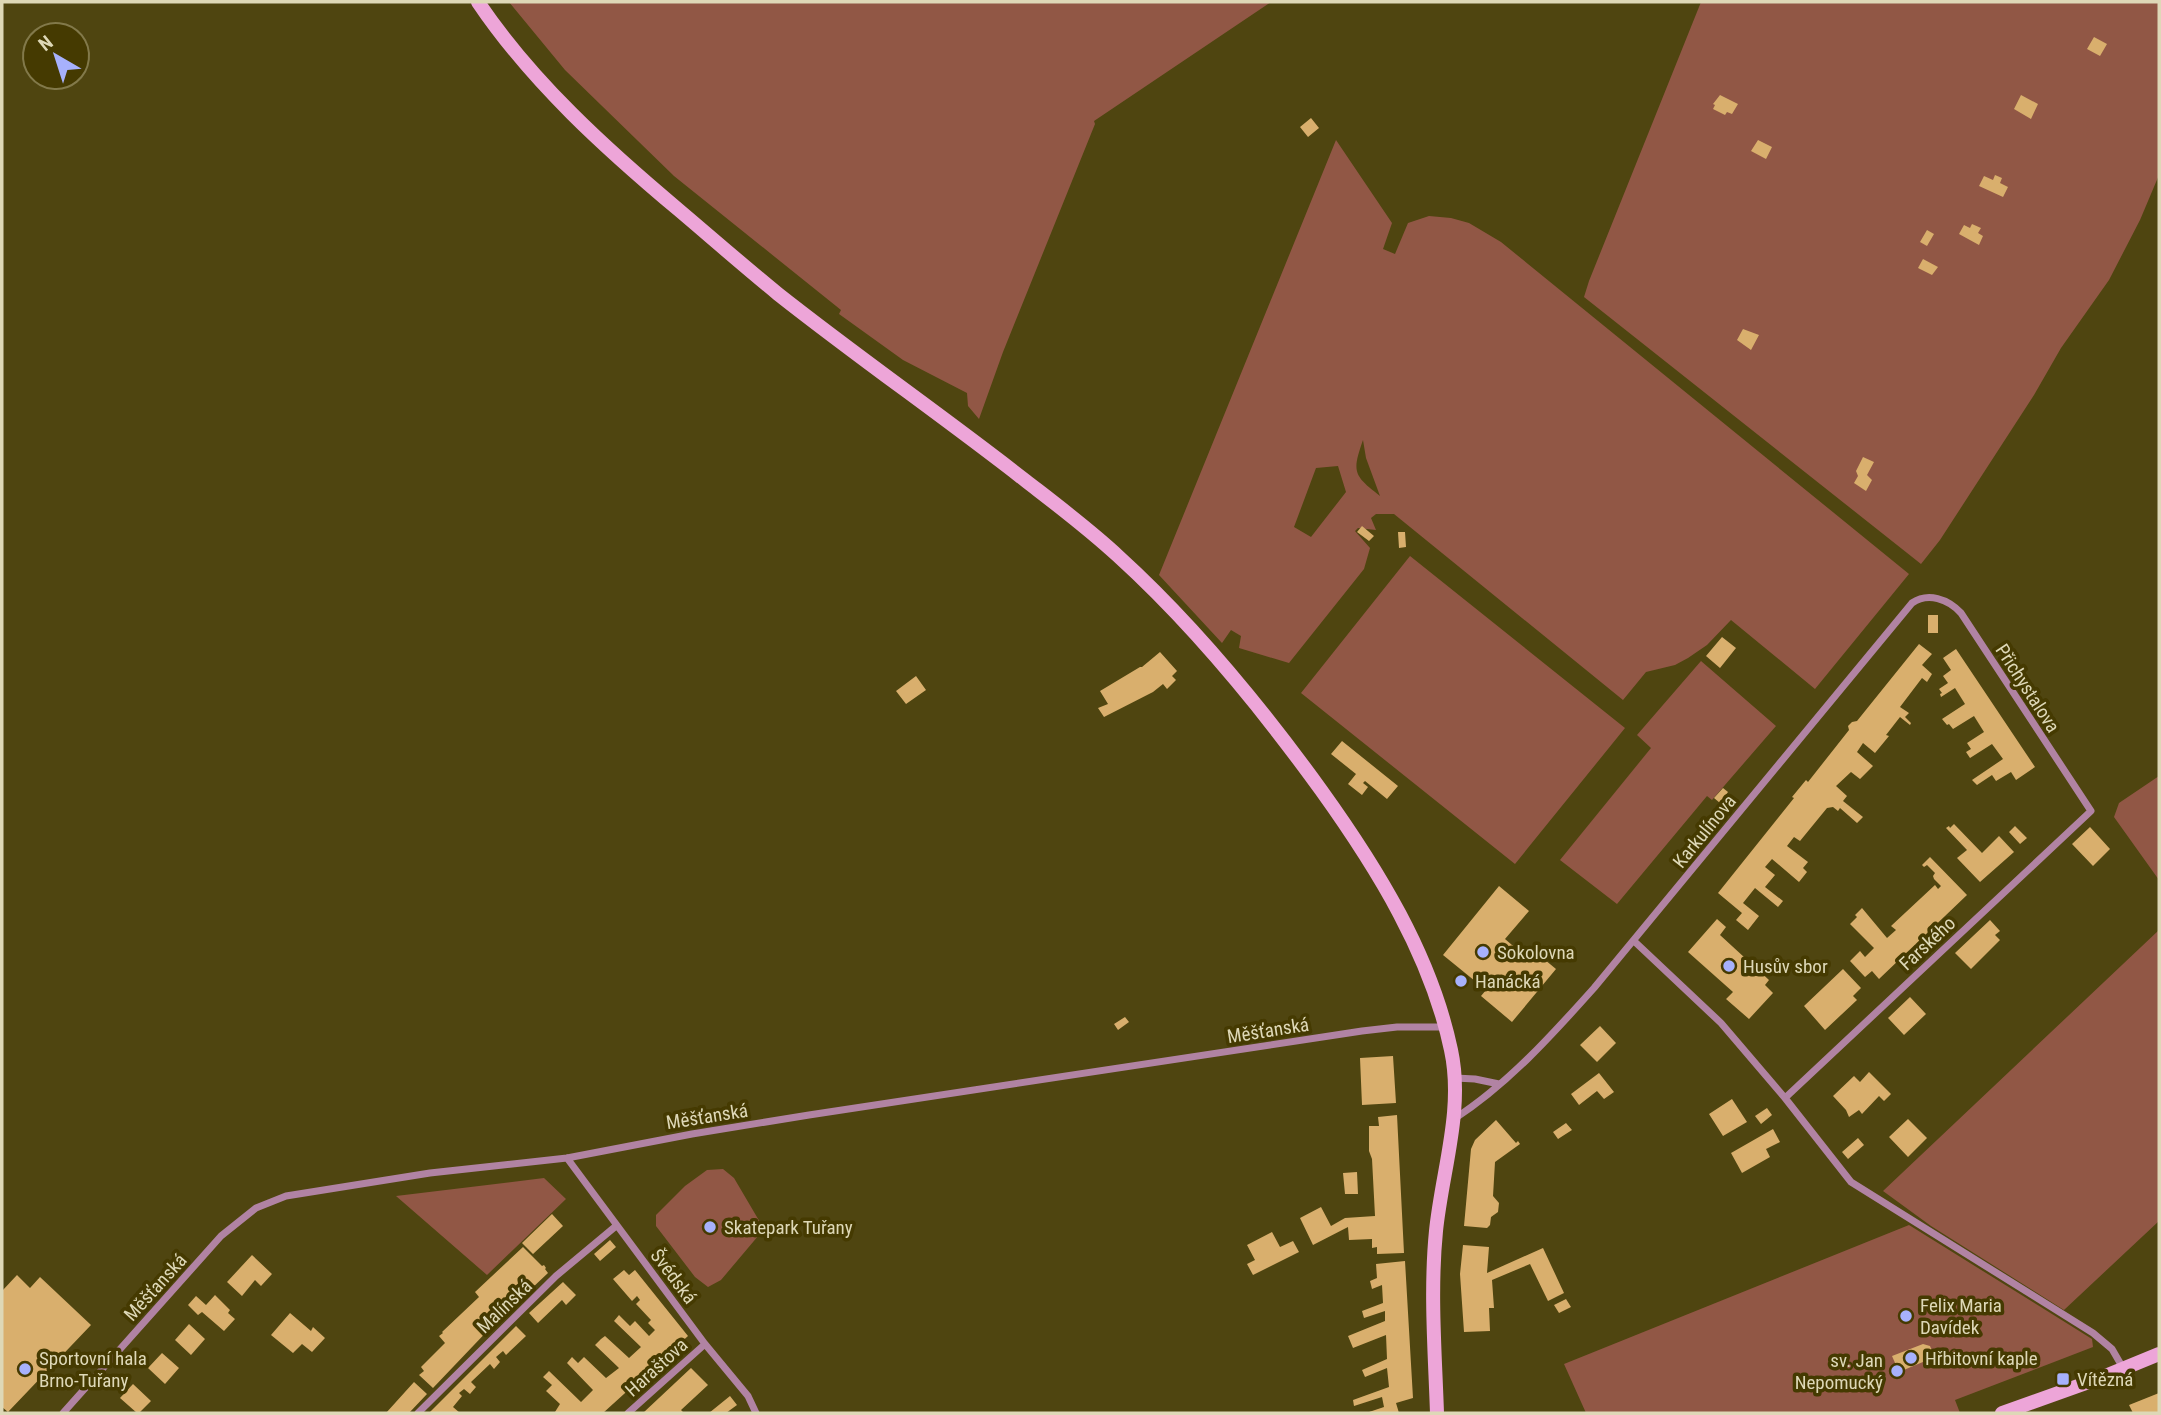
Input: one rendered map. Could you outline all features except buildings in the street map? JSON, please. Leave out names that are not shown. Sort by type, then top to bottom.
[{"type":"street","points":[[478,2],[528,68],[642,179],[778,293],[961,430],[1117,555],[1223,666],[1308,771],[1364,853],[1391,899],[1431,981],[1446,1027],[1455,1078],[1453,1119],[1439,1203],[1434,1258],[1437,1413]]},
{"type":"street","name":"Přichystalova","points":[[1928,597],[1948,603],[1961,613],[2091,811]]},
{"type":"street","name":"Karkulínova","points":[[1453,1119],[1479,1102],[1499,1084],[1573,1011],[1912,603],[1928,597]]},
{"type":"street","name":"Farského","points":[[1785,1098],[2091,811]]},
{"type":"street","points":[[1633,941],[1721,1023],[1851,1182],[2093,1333],[2112,1349],[2123,1369]]},
{"type":"street","name":"Měšťanská","points":[[63,1413],[221,1236],[268,1201],[430,1173],[567,1157],[809,1115],[1362,1031],[1397,1027],[1446,1027]]},
{"type":"street","points":[[1455,1078],[1499,1084]]},
{"type":"street","name":"Švédská","points":[[567,1157],[705,1344],[748,1396],[756,1413]]},
{"type":"street","name":"Malínská","points":[[418,1413],[556,1276],[616,1226]]},
{"type":"street","name":"Haraštova","points":[[628,1413],[705,1344]]},
{"type":"street","points":[[2002,1413],[2159,1354]]},
{"type":"shaded area","points":[[509,2],[1271,2],[1094,121],[979,419],[968,406],[967,393],[903,360],[839,314],[841,310],[674,176],[565,70]]},
{"type":"shaded area","points":[[1701,2],[2159,2],[2159,175],[2140,220],[2109,280],[2061,348],[2034,395],[1940,540],[1921,564],[1584,297]]},
{"type":"shaded area","points":[[1336,140],[1392,223],[1383,249],[1395,254],[1408,223],[1429,216],[1469,223],[1501,242],[1909,574],[1815,689],[1731,620],[1707,645],[1688,658],[1675,665],[1646,672],[1623,700],[1394,514],[1376,514],[1371,518],[1376,530],[1358,528],[1355,531],[1370,548],[1364,569],[1289,663],[1239,648],[1241,636],[1231,630],[1222,643],[1159,575]],"holes":[[[1363,440],[1366,458],[1380,496],[1364,483],[1357,472],[1357,459]],[[1338,466],[1346,492],[1311,537],[1294,527],[1316,468]]]},
{"type":"shaded area","points":[[1410,556],[1625,728],[1515,864],[1301,693]]},
{"type":"shaded area","points":[[1701,661],[1776,726],[1712,800],[1707,796],[1617,904],[1560,860],[1651,748],[1637,735]]},
{"type":"shaded area","points":[[2159,776],[2159,880],[2114,817],[2119,803]]},
{"type":"shaded area","points":[[2159,930],[2159,1221],[2064,1310],[1931,1226],[1883,1191]]},
{"type":"shaded area","name":"Skatepark Tuřany","points":[[723,1169],[734,1178],[764,1229],[721,1280],[708,1287],[695,1277],[656,1226],[656,1215],[685,1186],[707,1170]]},
{"type":"shaded area","points":[[544,1178],[566,1199],[487,1275],[396,1196]]},
{"type":"shaded area","points":[[1909,1225],[2092,1339],[2093,1347],[1955,1400],[1960,1413],[1586,1413],[1564,1364]]},
{"type":"place","name":"Sokolovna","points":[[1483,952]]},
{"type":"place","name":"Husův sbor","points":[[1729,966]]},
{"type":"place","name":"Hanácká","points":[[1461,981]]},
{"type":"place","name":"Skatepark Tuřany","points":[[710,1227]]},
{"type":"place","name":"Felix Maria Davídek","points":[[1906,1316]]},
{"type":"place","name":"Hřbitovní kaple","points":[[1911,1358]]},
{"type":"place","name":"Sportovní hala Brno-Tuřany","points":[[25,1369]]},
{"type":"place","name":"sv. Jan Nepomucký","points":[[1897,1371]]},
{"type":"place","name":"Vítězná","points":[[2063,1379]]}]
